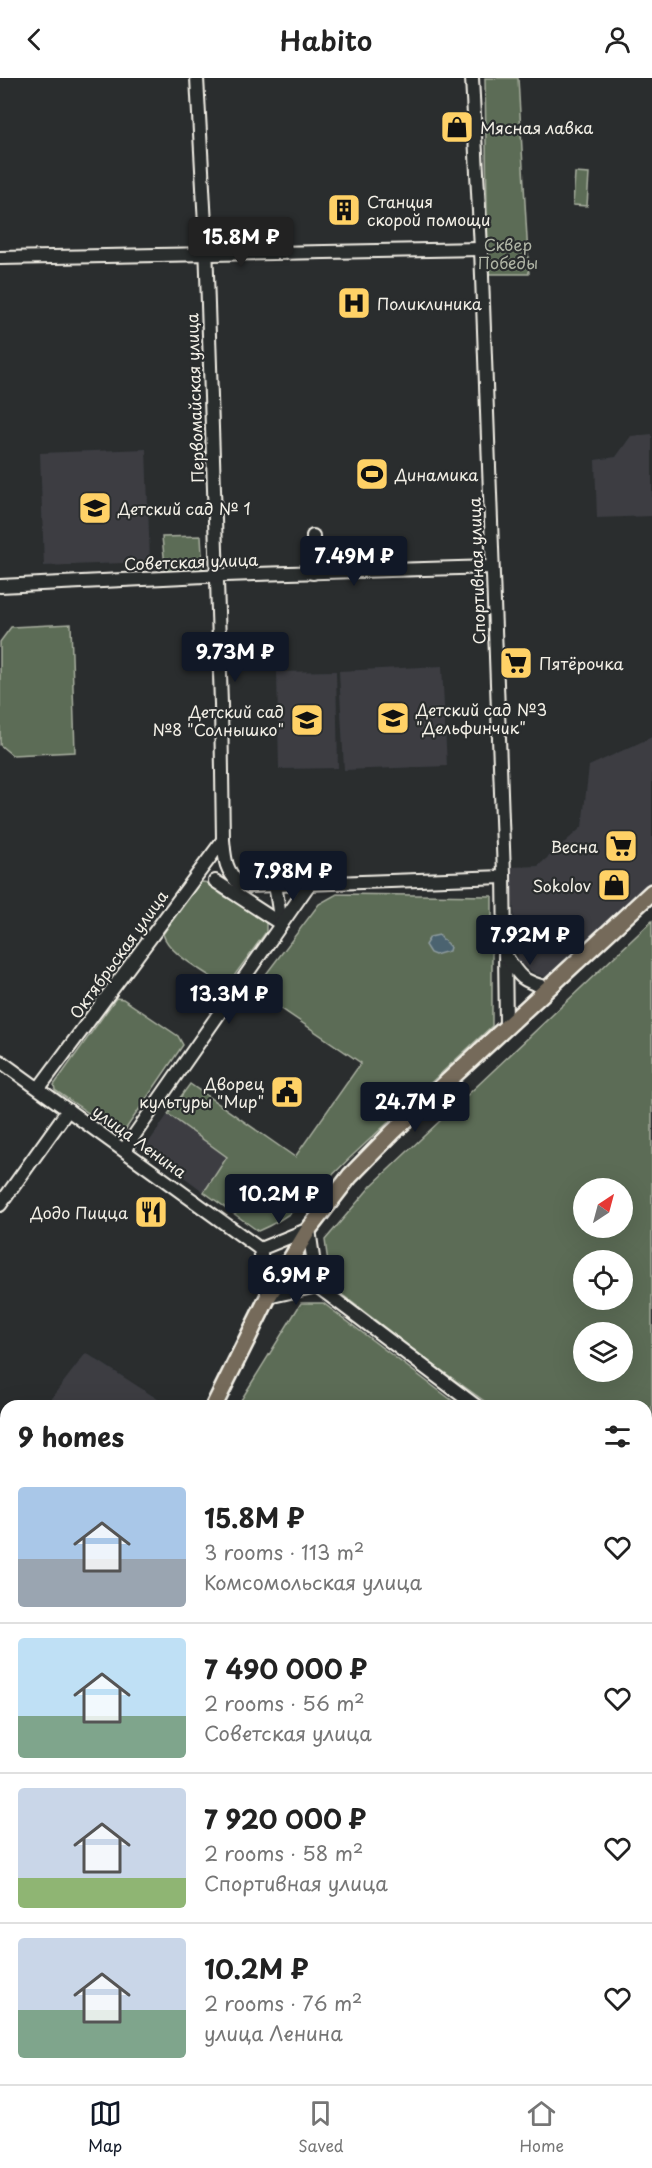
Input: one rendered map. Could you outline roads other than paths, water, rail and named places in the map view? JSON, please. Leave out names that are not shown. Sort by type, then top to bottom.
[{"type":"main road","points":[[217,1400],[268,1297],[309,1229],[350,1176],[393,1132],[652,892]]},
{"type":"street","name":"Первомайская улица","points":[[197,78],[206,253],[221,704],[223,840],[229,873],[244,885]]},
{"type":"street","name":"Спортивная улица","points":[[472,78],[481,249],[504,877],[506,1026]]},
{"type":"street","points":[[0,258],[481,249]]},
{"type":"street","points":[[312,536],[313,573]]},
{"type":"street","name":"Советская улица","points":[[0,586],[492,567]]},
{"type":"street","name":"Октябрьская улица","points":[[39,1089],[223,840]]},
{"type":"street","points":[[195,878],[244,885],[504,877]]},
{"type":"street","points":[[215,881],[280,924]]},
{"type":"street","points":[[124,1150],[310,883]]},
{"type":"street","points":[[275,884],[280,924]]},
{"type":"street","points":[[505,956],[519,977],[532,984],[548,988]]},
{"type":"street","name":"улица Ленина","points":[[0,1061],[260,1249]]},
{"type":"street","points":[[0,1205],[68,1110]]},
{"type":"street","points":[[317,1286],[268,1297],[260,1249],[309,1229],[317,1286],[468,1400]]},
{"type":"water","points":[[439,935],[450,947],[449,951],[435,955],[430,953],[425,945],[430,937]]},
{"type":"place","name":"Мясная лавка","points":[[457,127]]},
{"type":"place","name":"Станция скорой помощи","points":[[344,210]]},
{"type":"place","name":"Поликлиника","points":[[354,303]]},
{"type":"place","name":"Динамика","points":[[372,474]]},
{"type":"place","name":"Детский сад № 1","points":[[95,508]]},
{"type":"place","name":"Пятёрочка","points":[[516,663]]},
{"type":"place","name":"Детский сад №3 \"Дельфинчик\"","points":[[393,718]]},
{"type":"place","name":"Детский сад №8 \"Солнышко\"","points":[[307,720]]},
{"type":"place","name":"Весна","points":[[621,846]]},
{"type":"place","name":"Sokolov","points":[[614,885]]},
{"type":"place","name":"Дворец культуры \"Мир\"","points":[[287,1092]]},
{"type":"place","name":"Додо Пицца","points":[[151,1212]]},
{"type":"park label","name":"Сквер Победы","points":[[508,253]]}]
